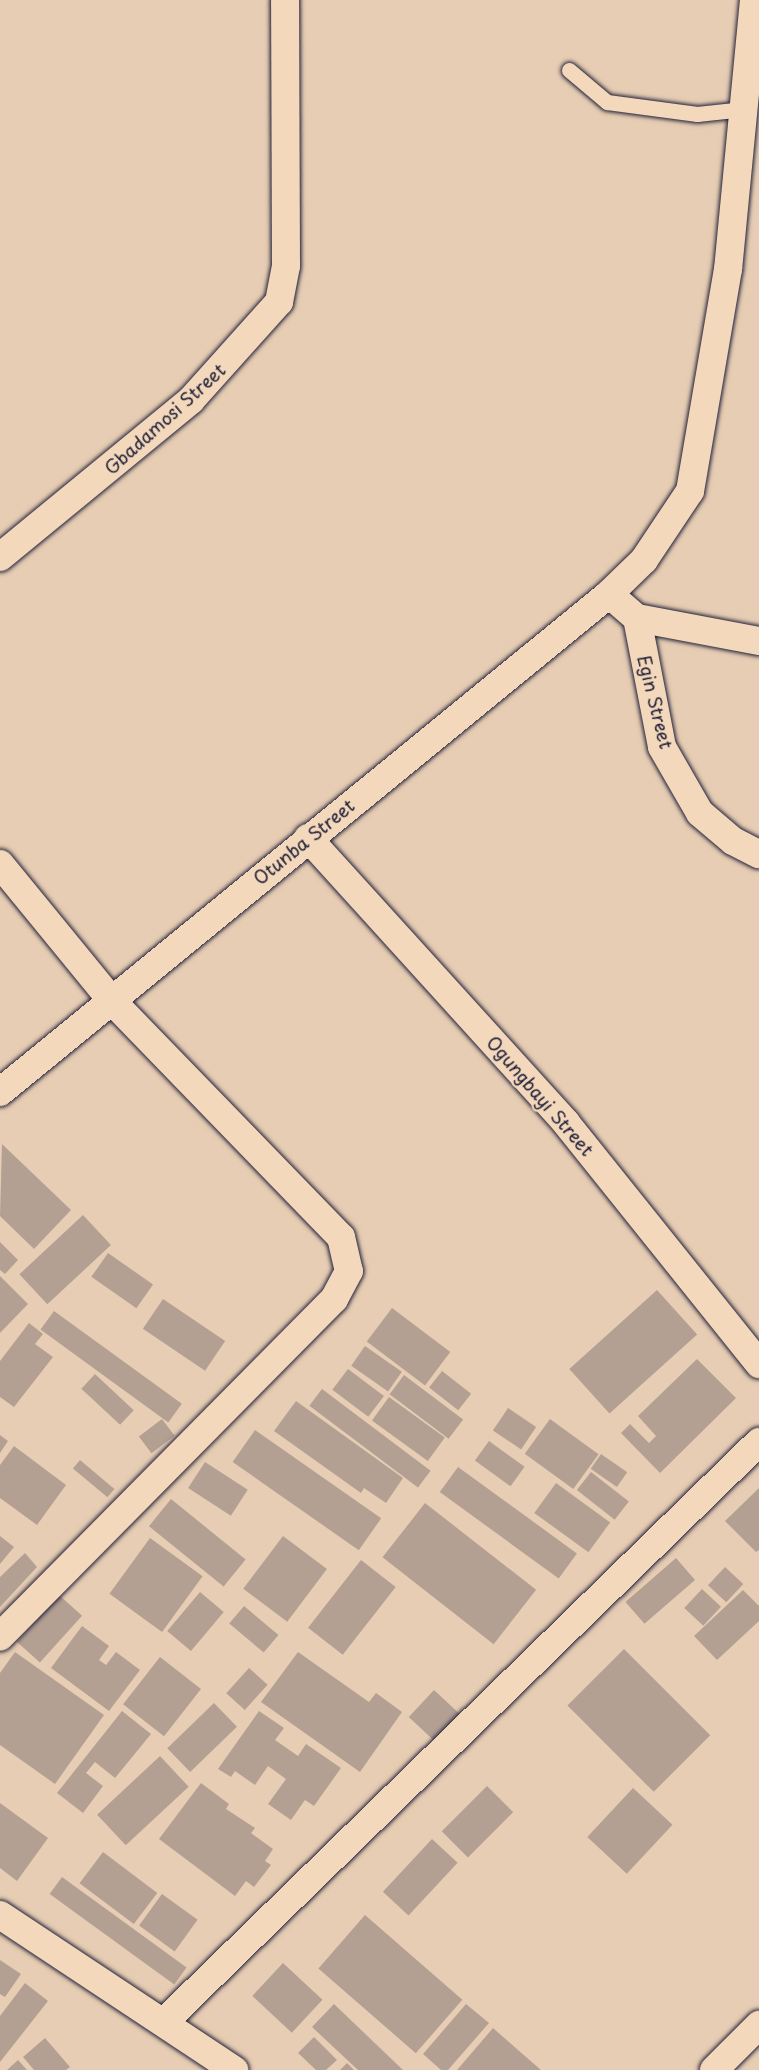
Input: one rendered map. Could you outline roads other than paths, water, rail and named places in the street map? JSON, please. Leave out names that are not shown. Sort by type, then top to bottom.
[{"type":"street","name":"Gbadamosi Street","points":[[0,557],[191,400],[279,302],[286,266],[285,0]]},
{"type":"street","name":"Otunba Street","points":[[0,1092],[609,594],[644,560],[690,491],[728,269],[754,0]]},
{"type":"street","points":[[609,594],[637,618],[759,641]]},
{"type":"street","name":"Egin Street","points":[[637,618],[662,747],[700,813],[734,841],[759,854]]},
{"type":"street","name":"Ogungbayi Street","points":[[308,838],[566,1123],[759,1364]]},
{"type":"street","points":[[0,864],[112,1001],[341,1237],[349,1271],[334,1299],[0,1637]]},
{"type":"street","points":[[164,2022],[759,1442]]},
{"type":"street","points":[[0,1915],[234,2070]]},
{"type":"street","points":[[714,2070],[759,2025]]},
{"type":"lane","points":[[569,70],[607,102],[697,114],[744,109]]}]
